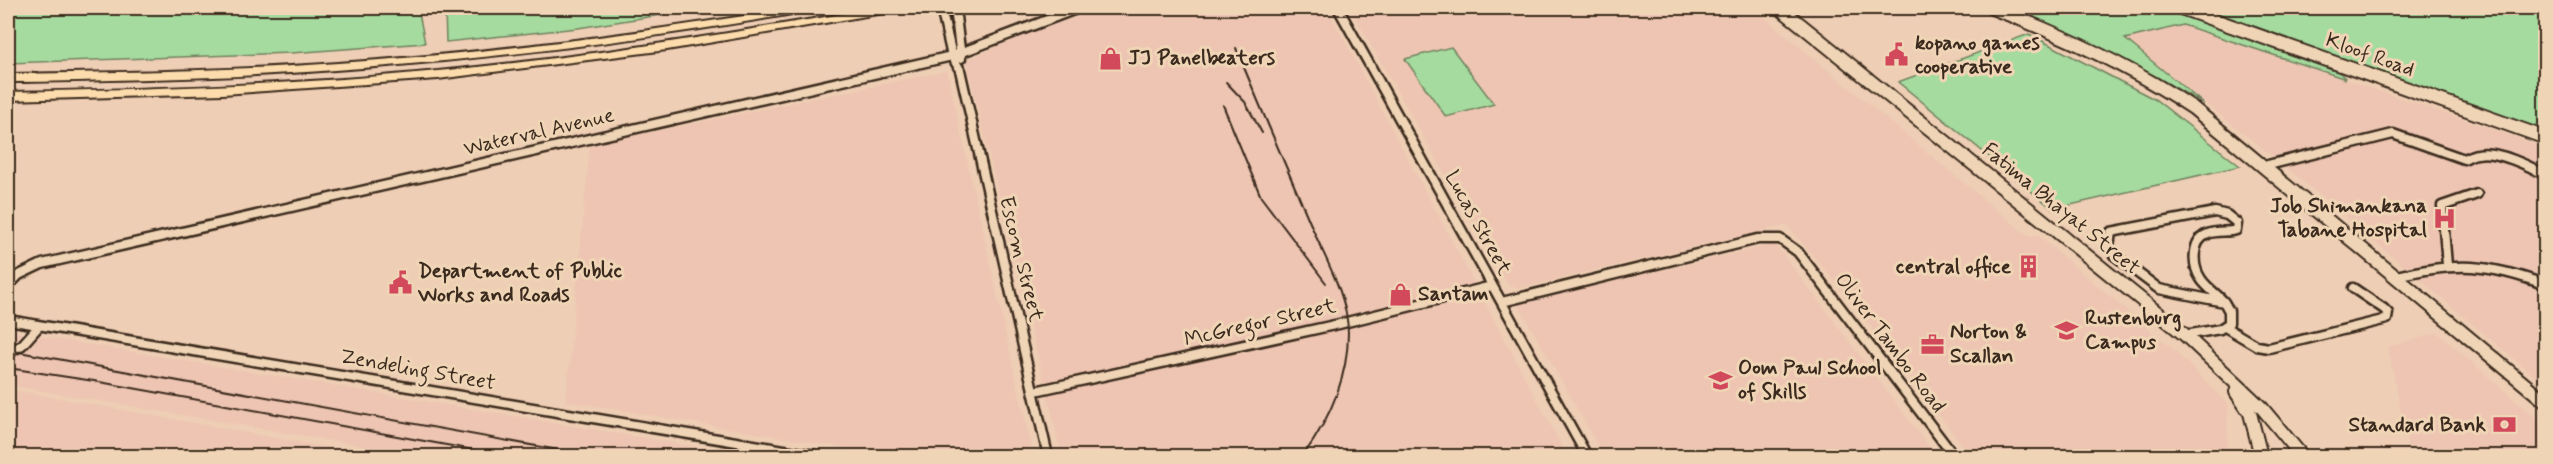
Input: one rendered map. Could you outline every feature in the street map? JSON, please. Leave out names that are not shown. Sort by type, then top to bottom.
[{"type":"main road","points":[[8,78],[170,76],[445,58],[694,27],[810,8]]},
{"type":"main road","points":[[8,96],[282,87],[438,75],[687,44],[895,8]]},
{"type":"main road","name":"Fatima Bhayat Street","points":[[1780,8],[2185,335],[2262,408],[2302,456]]},
{"type":"main road","points":[[1992,8],[2068,38],[2146,77],[2193,108],[2546,402]]},
{"type":"main road","name":"Kloof Road","points":[[2181,8],[2546,138]]},
{"type":"main road","points":[[2149,307],[2162,324],[2241,398],[2250,413],[2260,456]]},
{"type":"street","name":"Escom Street","points":[[940,8],[952,56],[960,70]]},
{"type":"street","name":"Escom Street","points":[[954,8],[961,53],[960,70],[1048,456]]},
{"type":"street","name":"Waterval Avenue","points":[[8,286],[12,279],[42,264],[952,56],[1036,22],[1079,8]]},
{"type":"street","name":"Lucas Street","points":[[1338,8],[1587,456]]},
{"type":"street","points":[[2264,166],[2389,134],[2464,159],[2479,153],[2506,158],[2546,176]]},
{"type":"street","points":[[2447,265],[2442,206],[2477,194]]},
{"type":"street","points":[[2225,302],[2164,291],[2152,286],[2114,255],[2109,247],[2111,232],[2210,212],[2230,216],[2236,223],[2236,230],[2209,233],[2201,238],[2196,246],[2194,263],[2198,278],[2225,302],[2230,318],[2225,327]]},
{"type":"street","name":"Oliver Tambo Road","points":[[1502,302],[1768,237],[1787,241],[1798,252],[1954,456]]},
{"type":"street","points":[[2397,276],[2447,265],[2488,267],[2518,274],[2546,285]]},
{"type":"street","name":"McGregor Street","points":[[1035,392],[1339,324],[1492,286]]},
{"type":"street","points":[[2185,335],[2225,327],[2257,346],[2269,348],[2387,319],[2388,313],[2384,309],[2353,288]]},
{"type":"street","name":"Zendeling Street","points":[[9,320],[820,456]]},
{"type":"street","points":[[8,353],[22,345],[39,326]]},
{"type":"shaded area","points":[[1101,8],[1327,8],[1567,456],[1062,456],[966,60],[1073,14]]},
{"type":"shaded area","points":[[1350,8],[1753,8],[2023,232],[2030,237],[2037,235],[2175,351],[2228,404],[2227,456],[1971,456],[1839,286],[1787,225],[1520,288],[1508,285]]},
{"type":"shaded area","name":"Job Shimankana Tabane Hospital","points":[[2183,25],[2545,147],[2545,385],[2280,162],[2124,39]]},
{"type":"shaded area","points":[[947,71],[1033,456],[893,456],[566,401],[590,145]]},
{"type":"shaded area","name":"Oom Paul School of Skills","points":[[1775,244],[1936,456],[1604,456],[1518,304]]},
{"type":"shaded area","points":[[8,331],[751,456],[422,456],[8,385]]},
{"type":"shaded area","points":[[2438,333],[2545,426],[2545,456],[2462,456],[2408,447],[2388,347]]},
{"type":"shaded area","points":[[8,389],[372,456],[8,456]]},
{"type":"green space","points":[[8,8],[418,8],[425,43],[291,53],[8,63]]},
{"type":"green space","points":[[445,8],[677,8],[680,12],[578,28],[446,42]]},
{"type":"green space","points":[[2007,8],[2161,8],[2340,73],[2346,79],[2183,25],[2125,39],[2204,104],[2108,51]]},
{"type":"green space","points":[[2203,8],[2545,8],[2545,130],[2529,125]]},
{"type":"green space","points":[[2029,34],[2156,100],[2240,166],[2053,209],[1898,82]]},
{"type":"green space","points":[[1451,47],[1494,104],[1446,117],[1405,59]]},
{"type":"railway","points":[[1236,48],[1335,278],[1347,319],[1347,350],[1341,382],[1329,413],[1303,456]]},
{"type":"railway","points":[[1226,82],[1245,102],[1262,133]]},
{"type":"railway","points":[[1223,105],[1261,197],[1326,283]]},
{"type":"railway","points":[[8,350],[591,456]]},
{"type":"railway","points":[[8,368],[94,381],[507,456]]},
{"type":"place","name":"kopano games cooperative","points":[[1897,55]]},
{"type":"place","name":"JJ Panelbeaters","points":[[1110,58]]},
{"type":"place","name":"Job Shimankana Tabane Hospital","points":[[2445,218]]},
{"type":"place","name":"central office","points":[[2029,267]]},
{"type":"place","name":"Department of Public Works and Roads","points":[[400,283]]},
{"type":"place","name":"Santam","points":[[1400,294]]},
{"type":"place","name":"Rustenburg Campus","points":[[2067,330]]},
{"type":"place","name":"Norton & Scallan","points":[[1932,344]]},
{"type":"place","name":"Oom Paul School of Skills","points":[[1720,380]]},
{"type":"place","name":"Standard Bank","points":[[2504,425]]}]
